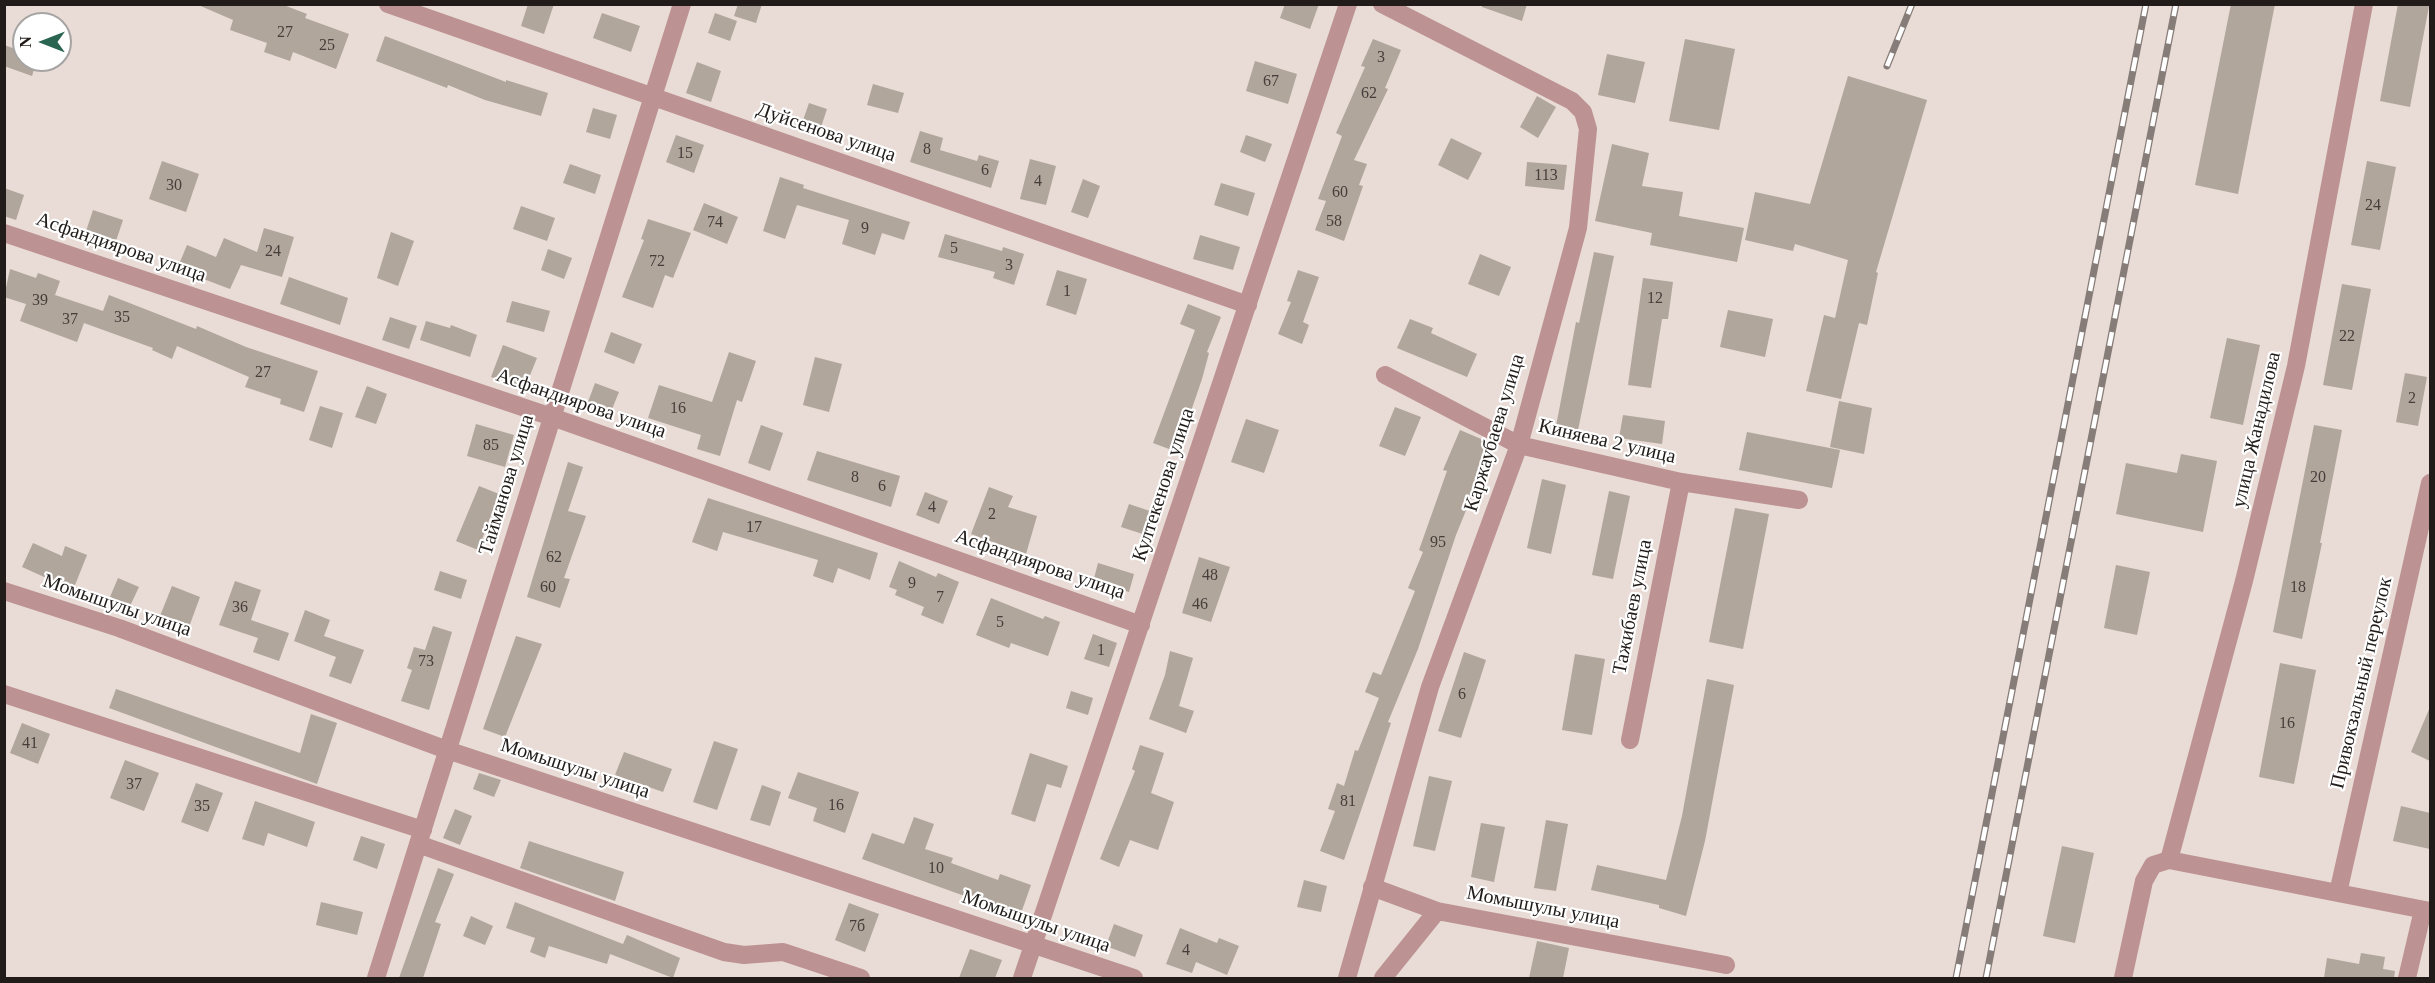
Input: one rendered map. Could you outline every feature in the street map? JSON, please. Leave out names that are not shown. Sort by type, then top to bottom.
[{"type":"street","name":"Дуйсенова улица","points":[[388,4],[1248,305]]},
{"type":"street","name":"Тайманова улица","points":[[376,978],[682,4]]},
{"type":"street","name":"Култекенова улица","points":[[1022,978],[1035,945],[1348,4]]},
{"type":"street","name":"Каржаубаева улица","points":[[1347,978],[1430,687],[1519,445],[1578,228],[1588,129],[1583,112],[1572,101],[1382,4]]},
{"type":"street","name":"улица Жанадилова","points":[[2169,860],[2244,581],[2296,366],[2364,4]]},
{"type":"street","name":"Асфандиярова улица","points":[[4,233],[552,417],[1141,625]]},
{"type":"street","name":"Киняева 2 улица","points":[[1385,375],[1519,445],[1681,482],[1799,500]]},
{"type":"street","name":"Тажибаев улица","points":[[1630,740],[1681,482]]},
{"type":"street","name":"Привокзальный переулок","points":[[2338,893],[2430,483]]},
{"type":"street","name":"Момышулы улица","points":[[4,591],[119,628],[447,750],[1134,978]]},
{"type":"street","points":[[4,694],[420,837],[724,952],[744,955],[783,952],[861,978]]},
{"type":"street","points":[[2123,978],[2144,881],[2153,865],[2169,860],[2427,910],[2407,978]]},
{"type":"street","points":[[1372,887],[1437,911]]},
{"type":"street","name":"Момышулы улица","points":[[1383,978],[1437,911],[1726,965]]},
{"type":"building","points":[[196,4],[281,4],[307,14],[305,18],[349,34],[336,69],[293,52],[290,61],[264,52],[267,43],[230,30],[233,20]]},
{"type":"building","points":[[528,4],[554,4],[544,34],[521,26]]},
{"type":"building","points":[[738,4],[762,4],[756,23],[734,16]]},
{"type":"building","points":[[1285,4],[1319,4],[1310,29],[1280,18]]},
{"type":"building","points":[[1482,4],[1527,4],[1522,21],[1482,7]]},
{"type":"building","points":[[2231,4],[2275,4],[2238,194],[2195,185]]},
{"type":"building","points":[[2398,4],[2429,6],[2410,107],[2380,101]]},
{"type":"building","points":[[602,13],[640,26],[631,52],[593,38]]},
{"type":"building","points":[[715,13],[737,21],[730,41],[708,33]]},
{"type":"building","points":[[385,36],[506,82],[506,80],[548,93],[541,116],[485,100],[448,85],[447,88],[376,61]]},
{"type":"building","points":[[1373,39],[1401,50],[1385,88],[1388,89],[1354,160],[1367,164],[1359,185],[1363,186],[1344,241],[1315,230],[1326,201],[1318,199],[1342,136],[1336,133],[1365,67],[1361,66]]},
{"type":"building","points":[[1685,39],[1735,49],[1719,130],[1669,121]]},
{"type":"building","points":[[4,45],[12,48],[12,69],[4,66]]},
{"type":"building","points":[[1607,54],[1645,62],[1635,103],[1598,95]]},
{"type":"building","points":[[1255,61],[1297,74],[1288,104],[1246,91]]},
{"type":"building","points":[[697,62],[721,71],[711,102],[686,93]]},
{"type":"building","points":[[21,72],[33,72],[32,76]]},
{"type":"building","points":[[1848,76],[1927,100],[1876,272],[1878,273],[1867,325],[1859,323],[1841,399],[1806,391],[1824,315],[1835,318],[1848,260],[1795,244],[1793,251],[1745,240],[1755,192],[1810,204]]},
{"type":"building","points":[[873,84],[904,93],[898,113],[867,105]]},
{"type":"building","points":[[1537,96],[1556,107],[1538,138],[1520,127]]},
{"type":"building","points":[[809,103],[827,109],[819,133],[801,126]]},
{"type":"building","points":[[593,108],[617,115],[610,139],[586,132]]},
{"type":"building","points":[[920,131],[943,138],[940,150],[977,161],[979,155],[999,161],[991,188],[910,162]]},
{"type":"building","points":[[676,135],[704,145],[694,173],[666,162]]},
{"type":"building","points":[[1246,135],[1272,144],[1265,162],[1240,152]]},
{"type":"building","points":[[1451,138],[1482,153],[1468,180],[1438,165]]},
{"type":"building","points":[[1612,144],[1649,153],[1642,186],[1683,192],[1679,216],[1744,228],[1737,262],[1650,245],[1652,233],[1595,221]]},
{"type":"building","points":[[1030,159],[1056,166],[1046,205],[1020,199]]},
{"type":"building","points":[[162,161],[199,174],[186,212],[149,199]]},
{"type":"building","points":[[2367,161],[2396,167],[2380,250],[2351,245]]},
{"type":"building","points":[[1527,162],[1567,165],[1564,190],[1525,186]]},
{"type":"building","points":[[570,164],[601,175],[595,194],[563,183]]},
{"type":"building","points":[[780,177],[804,185],[803,188],[910,222],[904,240],[882,233],[875,255],[842,244],[849,220],[797,205],[785,239],[763,231]]},
{"type":"building","points":[[1083,179],[1100,186],[1088,218],[1071,212]]},
{"type":"building","points":[[1221,183],[1255,193],[1248,216],[1214,205]]},
{"type":"building","points":[[4,188],[24,195],[16,220],[4,216]]},
{"type":"building","points":[[704,203],[738,217],[727,244],[693,230]]},
{"type":"building","points":[[521,206],[555,218],[547,241],[513,229]]},
{"type":"building","points":[[93,210],[123,220],[113,250],[83,240]]},
{"type":"building","points":[[648,219],[691,233],[673,278],[665,275],[653,308],[622,297],[644,240],[641,239]]},
{"type":"building","points":[[264,228],[294,237],[282,277],[241,265],[230,289],[177,269],[187,245],[216,257],[224,238],[257,252]]},
{"type":"building","points":[[391,232],[414,241],[398,286],[377,278]]},
{"type":"building","points":[[945,234],[1002,251],[1003,247],[1024,254],[1014,285],[993,278],[995,272],[938,257]]},
{"type":"building","points":[[1200,235],[1240,247],[1233,270],[1193,259]]},
{"type":"building","points":[[548,249],[572,258],[564,279],[541,270]]},
{"type":"building","points":[[1594,252],[1614,256],[1578,430],[1556,426],[1576,322],[1579,323]]},
{"type":"building","points":[[1480,254],[1511,267],[1499,296],[1468,284]]},
{"type":"building","points":[[10,269],[36,278],[38,273],[60,281],[55,295],[103,311],[109,295],[196,329],[197,326],[246,347],[318,371],[304,412],[280,404],[281,399],[245,387],[249,377],[177,346],[172,359],[152,350],[153,348],[84,323],[77,342],[20,321],[26,304],[4,297]]},
{"type":"building","points":[[1057,270],[1087,279],[1076,315],[1046,305]]},
{"type":"building","points":[[1298,270],[1319,277],[1303,322],[1309,325],[1302,344],[1278,334],[1291,302],[1287,301]]},
{"type":"building","points":[[289,277],[348,298],[340,325],[280,304]]},
{"type":"building","points":[[1643,278],[1673,282],[1668,319],[1662,319],[1651,388],[1628,385]]},
{"type":"building","points":[[2342,284],[2371,289],[2352,390],[2323,385]]},
{"type":"building","points":[[512,301],[550,311],[544,332],[506,322]]},
{"type":"building","points":[[1188,304],[1221,317],[1207,352],[1209,353],[1202,379],[1177,452],[1153,443],[1195,330],[1180,324]]},
{"type":"building","points":[[1728,310],[1773,319],[1765,357],[1720,347]]},
{"type":"building","points":[[390,317],[417,326],[409,349],[382,340]]},
{"type":"building","points":[[1410,319],[1433,328],[1431,333],[1477,354],[1467,377],[1397,348]]},
{"type":"building","points":[[426,321],[450,328],[451,325],[477,335],[470,357],[420,340]]},
{"type":"building","points":[[611,332],[642,344],[634,364],[604,352]]},
{"type":"building","points":[[2227,338],[2260,345],[2243,425],[2210,418]]},
{"type":"building","points":[[503,345],[537,358],[524,390],[491,377]]},
{"type":"building","points":[[729,352],[756,361],[742,402],[737,400],[720,456],[697,449],[701,435],[648,418],[659,385],[712,402]]},
{"type":"building","points":[[815,357],[842,364],[829,412],[803,405]]},
{"type":"building","points":[[2405,373],[2427,377],[2418,426],[2396,422]]},
{"type":"building","points":[[595,383],[619,392],[608,419],[585,410]]},
{"type":"building","points":[[367,386],[387,394],[376,424],[355,417]]},
{"type":"building","points":[[1839,401],[1872,408],[1864,454],[1830,447]]},
{"type":"building","points":[[320,406],[343,413],[332,448],[309,440]]},
{"type":"building","points":[[1395,407],[1421,417],[1405,456],[1379,446]]},
{"type":"building","points":[[1623,415],[1665,421],[1662,444],[1619,438]]},
{"type":"building","points":[[1246,419],[1279,430],[1264,473],[1231,462]]},
{"type":"building","points":[[476,424],[514,435],[505,467],[467,456]]},
{"type":"building","points":[[761,425],[783,433],[770,471],[748,463]]},
{"type":"building","points":[[2314,425],[2342,430],[2302,639],[2273,632]]},
{"type":"building","points":[[1460,430],[1493,444],[1456,535],[1418,649],[1388,722],[1391,723],[1344,860],[1320,851],[1335,811],[1328,809],[1337,783],[1344,786],[1355,750],[1358,751],[1379,698],[1365,692],[1373,672],[1381,675],[1415,591],[1408,588],[1423,552],[1419,550],[1447,471],[1443,470]]},
{"type":"building","points":[[1747,432],[1840,450],[1832,488],[1739,470]]},
{"type":"building","points":[[817,451],[900,476],[891,507],[807,480]]},
{"type":"building","points":[[2181,454],[2217,461],[2203,532],[2116,514],[2126,463],[2177,473]]},
{"type":"building","points":[[568,462],[583,467],[568,511],[586,516],[564,578],[570,579],[560,608],[527,597]]},
{"type":"building","points":[[1542,479],[1566,485],[1551,554],[1527,548]]},
{"type":"building","points":[[479,486],[499,494],[478,550],[456,541]]},
{"type":"building","points":[[989,487],[1013,496],[1008,507],[1037,516],[1026,554],[971,534]]},
{"type":"building","points":[[1609,491],[1630,496],[1613,579],[1592,575]]},
{"type":"building","points":[[925,492],[948,501],[939,524],[916,515]]},
{"type":"building","points":[[708,498],[878,553],[870,580],[838,568],[833,583],[813,576],[818,560],[723,532],[717,551],[692,542]]},
{"type":"building","points":[[1129,504],[1156,513],[1149,536],[1121,527]]},
{"type":"building","points":[[1735,508],[1769,514],[1743,649],[1709,642]]},
{"type":"building","points":[[33,543],[62,556],[65,546],[87,555],[73,590],[22,567]]},
{"type":"building","points":[[1199,557],[1230,567],[1211,622],[1182,613]]},
{"type":"building","points":[[899,561],[936,577],[938,573],[959,582],[943,624],[921,615],[924,607],[895,595],[897,590],[889,587]]},
{"type":"building","points":[[1098,563],[1134,574],[1129,592],[1093,582]]},
{"type":"building","points":[[2116,565],[2150,572],[2137,635],[2104,628]]},
{"type":"building","points":[[440,571],[467,580],[461,599],[434,590]]},
{"type":"building","points":[[118,578],[139,587],[130,606],[110,597]]},
{"type":"building","points":[[235,581],[261,590],[251,620],[289,633],[279,661],[253,652],[258,638],[219,625]]},
{"type":"building","points":[[172,586],[200,597],[189,627],[160,616]]},
{"type":"building","points":[[991,598],[1043,619],[1045,616],[1060,622],[1048,656],[1011,643],[1009,648],[976,635]]},
{"type":"building","points":[[305,610],[330,620],[324,636],[364,650],[351,684],[329,676],[336,657],[294,641]]},
{"type":"building","points":[[433,626],[452,632],[429,710],[401,701],[412,670],[407,668],[414,647],[425,650]]},
{"type":"building","points":[[1093,634],[1117,643],[1109,667],[1084,659]]},
{"type":"building","points":[[516,636],[542,644],[505,737],[483,729]]},
{"type":"building","points":[[1170,651],[1193,658],[1179,706],[1194,711],[1186,733],[1149,719],[1165,675]]},
{"type":"building","points":[[1464,652],[1486,660],[1461,738],[1438,731]]},
{"type":"building","points":[[1575,654],[1605,659],[1592,735],[1562,730]]},
{"type":"building","points":[[2280,663],[2316,670],[2294,784],[2259,777]]},
{"type":"building","points":[[1707,679],[1734,685],[1705,841],[1686,916],[1659,908],[1659,905],[1591,890],[1597,865],[1666,880],[1682,816]]},
{"type":"building","points":[[116,689],[300,753],[311,714],[337,723],[317,784],[109,708]]},
{"type":"building","points":[[1071,691],[1093,698],[1088,715],[1066,708]]},
{"type":"building","points":[[2430,707],[2430,761],[2411,752]]},
{"type":"building","points":[[22,723],[50,734],[38,764],[10,753]]},
{"type":"building","points":[[714,741],[738,749],[717,810],[693,802]]},
{"type":"building","points":[[1140,745],[1164,753],[1151,793],[1174,802],[1158,850],[1130,840],[1119,867],[1100,859],[1135,771],[1132,769]]},
{"type":"building","points":[[624,752],[672,769],[663,792],[615,775]]},
{"type":"building","points":[[1030,753],[1068,766],[1061,788],[1047,784],[1035,822],[1011,814]]},
{"type":"building","points":[[125,760],[159,773],[144,811],[110,798]]},
{"type":"building","points":[[798,772],[859,792],[845,833],[813,821],[817,808],[788,798]]},
{"type":"building","points":[[479,773],[501,780],[494,797],[473,789]]},
{"type":"building","points":[[1429,776],[1452,781],[1435,851],[1413,846]]},
{"type":"building","points":[[196,783],[223,793],[208,832],[181,822]]},
{"type":"building","points":[[762,785],[781,792],[770,826],[750,820]]},
{"type":"building","points":[[255,801],[315,822],[307,847],[268,833],[264,846],[242,839]]},
{"type":"building","points":[[2401,806],[2430,813],[2430,849],[2393,841]]},
{"type":"building","points":[[455,809],[472,816],[460,845],[443,838]]},
{"type":"building","points":[[914,817],[934,824],[925,849],[953,858],[951,863],[998,880],[1000,874],[1031,885],[1020,916],[862,859],[872,833],[904,844]]},
{"type":"building","points":[[1546,820],[1568,824],[1556,891],[1534,888]]},
{"type":"building","points":[[1481,823],[1505,827],[1494,882],[1471,877]]},
{"type":"building","points":[[361,836],[385,844],[377,869],[353,860]]},
{"type":"building","points":[[529,841],[624,872],[615,901],[520,868]]},
{"type":"building","points":[[2062,846],[2094,853],[2075,943],[2043,936]]},
{"type":"building","points":[[438,868],[454,874],[435,922],[441,924],[423,978],[399,978]]},
{"type":"building","points":[[1304,880],[1327,886],[1321,912],[1297,907]]},
{"type":"building","points":[[321,902],[363,912],[357,935],[316,925]]},
{"type":"building","points":[[515,902],[623,944],[627,935],[680,958],[673,978],[610,954],[607,964],[549,946],[545,958],[530,952],[535,938],[506,928]]},
{"type":"building","points":[[849,903],[879,914],[865,952],[835,940]]},
{"type":"building","points":[[471,916],[493,926],[485,945],[463,936]]},
{"type":"building","points":[[1114,924],[1143,935],[1135,957],[1106,946]]},
{"type":"building","points":[[1180,928],[1217,943],[1219,938],[1239,946],[1227,975],[1196,962],[1192,973],[1166,964]]},
{"type":"building","points":[[1537,941],[1569,948],[1563,978],[1529,978]]},
{"type":"building","points":[[970,949],[1002,960],[995,978],[959,978]]},
{"type":"building","points":[[2361,953],[2385,957],[2383,969],[2395,971],[2394,978],[2324,978],[2327,958],[2359,964]]},
{"type":"railway","points":[[1887,66],[1912,4]]},
{"type":"railway","points":[[1956,978],[2146,4]]},
{"type":"railway","points":[[1986,978],[2176,4]]}]
